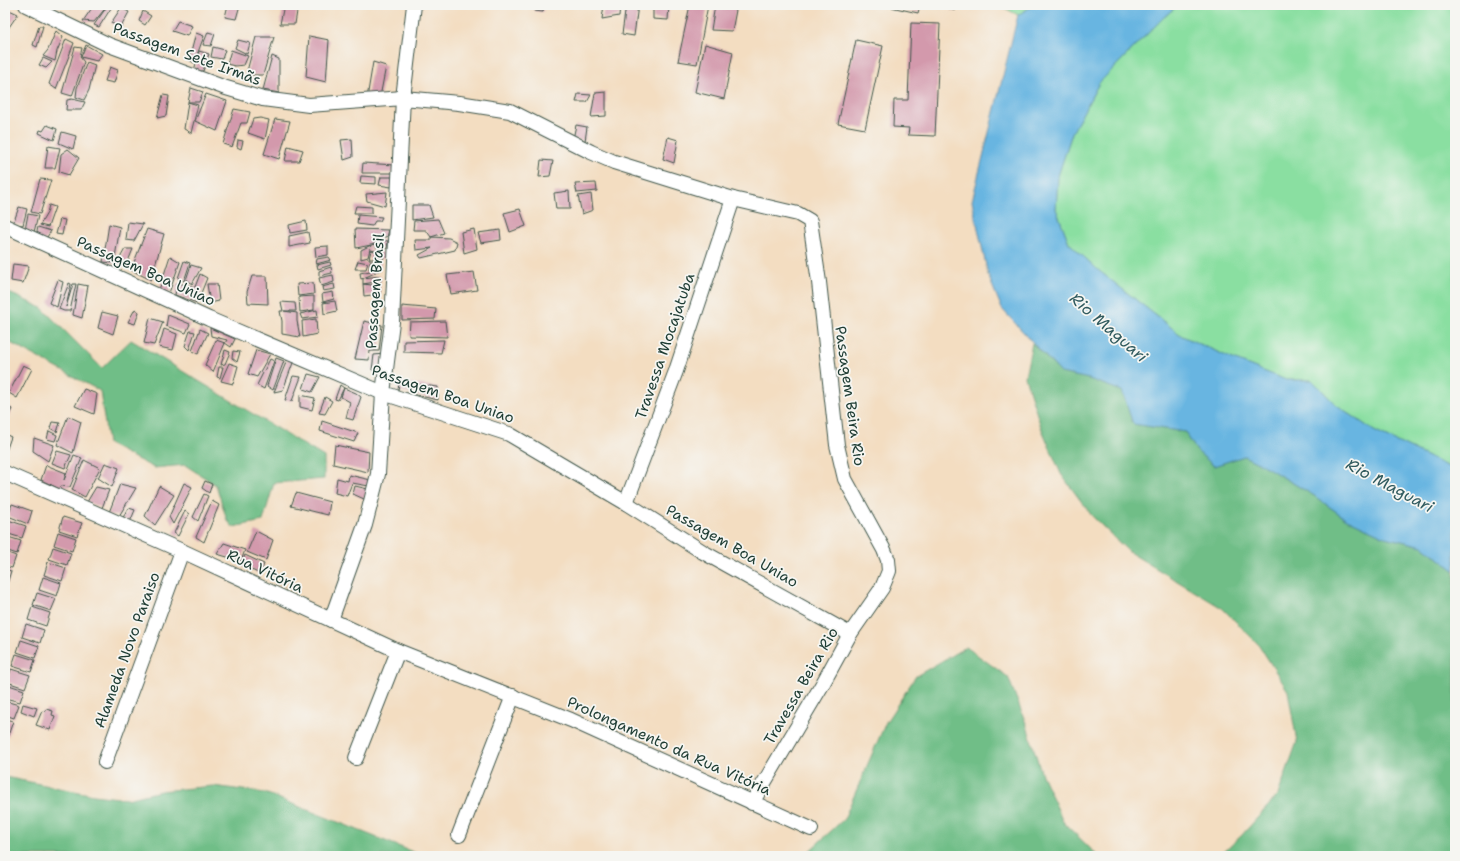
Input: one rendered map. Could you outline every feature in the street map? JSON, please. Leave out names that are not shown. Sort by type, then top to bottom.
[{"type":"street","name":"Passagem Sete Irmãs","points":[[26,5],[109,45],[223,87],[263,100],[309,105],[403,98],[459,103],[510,112],[526,118],[591,152],[614,162],[733,199],[798,214],[810,221]]},
{"type":"street","name":"Passagem Brasil","points":[[331,620],[365,525],[378,474],[383,393],[392,322],[403,98],[414,5]]},
{"type":"street","name":"Travessa Mocajatuba","points":[[626,503],[676,371],[733,199]]},
{"type":"street","name":"Passagem Beira Rio","points":[[810,221],[819,282],[837,445],[845,479],[888,560],[889,571],[882,588]]},
{"type":"street","name":"Passagem Boa Uniao","points":[[5,226],[209,319],[383,393],[509,434],[626,503],[703,552],[850,634]]},
{"type":"street","name":"Rua Vitória","points":[[5,473],[182,551],[398,651],[513,696]]},
{"type":"street","name":"Alameda Novo Paraiso","points":[[105,762],[182,551]]},
{"type":"street","name":"Travessa Beira Rio","points":[[752,803],[822,685],[850,634],[882,588]]},
{"type":"street","points":[[356,758],[398,651]]},
{"type":"street","points":[[459,835],[513,696]]},
{"type":"street","name":"Prolongamento da Rua Vitória","points":[[513,696],[571,720],[812,829]]},
{"type":"green space","points":[[999,5],[1034,5],[1018,15]]},
{"type":"green space","points":[[1178,5],[1455,5],[1455,470],[1374,431],[1334,403],[1312,380],[1286,380],[1233,359],[1182,336],[1098,270],[1069,243],[1056,209],[1058,176],[1072,133],[1099,83],[1163,18]]},
{"type":"green space","points":[[5,291],[42,308],[102,368],[131,340],[324,457],[324,479],[274,483],[263,521],[233,527],[227,520],[216,485],[185,465],[154,468],[108,444],[100,391],[5,340]]},
{"type":"green space","points":[[1032,343],[1061,373],[1089,379],[1122,391],[1133,424],[1185,432],[1197,451],[1214,466],[1244,456],[1266,467],[1313,495],[1345,518],[1385,537],[1423,546],[1455,571],[1455,856],[1220,856],[1242,835],[1278,795],[1297,742],[1288,691],[1259,645],[1222,608],[1129,552],[1092,516],[1061,474],[1041,427],[1025,377]]},
{"type":"green space","points":[[966,647],[1008,677],[1027,726],[1042,775],[1064,823],[1098,856],[804,856],[844,819],[886,722],[916,676]]},
{"type":"green space","points":[[5,777],[94,795],[127,799],[161,791],[213,786],[265,793],[423,856],[5,856]]},
{"type":"water","name":"Rio Maguari","points":[[1034,5],[1178,5],[1163,18],[1099,83],[1072,133],[1058,176],[1056,209],[1069,243],[1098,270],[1182,336],[1233,359],[1286,380],[1312,380],[1334,403],[1374,431],[1455,470],[1455,571],[1423,546],[1385,537],[1345,518],[1313,495],[1266,467],[1244,456],[1214,466],[1197,451],[1185,432],[1133,424],[1122,391],[1089,379],[1061,373],[1002,309],[988,275],[972,201],[1018,15]]},
{"type":"building","points":[[94,5],[108,5],[94,22],[83,21]]},
{"type":"building","points":[[108,5],[113,5],[99,27],[94,25]]},
{"type":"building","points":[[228,5],[240,5],[236,19],[225,17]]},
{"type":"building","points":[[284,5],[298,5],[295,24],[280,24]]},
{"type":"building","points":[[534,5],[544,5],[543,12],[534,11]]},
{"type":"building","points":[[604,5],[620,5],[619,16],[602,19]]},
{"type":"building","points":[[626,5],[638,5],[634,36],[622,34]]},
{"type":"building","points":[[653,5],[669,5],[668,20],[653,19]]},
{"type":"building","points":[[690,5],[708,5],[697,64],[678,61]]},
{"type":"building","points":[[715,5],[737,5],[732,31],[711,30]]},
{"type":"building","points":[[882,5],[920,5],[918,13]]},
{"type":"building","points":[[940,5],[957,5],[955,11]]},
{"type":"building","points":[[5,8],[18,14],[5,33]]},
{"type":"building","points":[[121,8],[129,12],[121,27],[111,23]]},
{"type":"building","points":[[143,11],[151,16],[145,25],[139,21]]},
{"type":"building","points":[[178,21],[192,26],[187,36],[172,31]]},
{"type":"building","points":[[911,23],[940,24],[935,136],[908,135],[909,128],[893,127],[894,100],[908,100]]},
{"type":"building","points":[[39,26],[43,26],[37,47],[33,45]]},
{"type":"building","points":[[56,31],[63,37],[57,51],[55,61],[43,56],[48,50]]},
{"type":"building","points":[[208,32],[215,34],[211,46],[203,45]]},
{"type":"building","points":[[196,33],[204,36],[194,63],[189,60]]},
{"type":"building","points":[[309,36],[329,40],[326,82],[306,77]]},
{"type":"building","points":[[256,37],[274,37],[263,75],[246,75]]},
{"type":"building","points":[[66,39],[74,43],[56,89],[49,84]]},
{"type":"building","points":[[238,40],[250,43],[247,54],[235,48]]},
{"type":"building","points":[[856,40],[883,46],[865,129],[838,124]]},
{"type":"building","points":[[705,44],[733,52],[724,99],[695,92]]},
{"type":"building","points":[[86,45],[102,54],[97,61],[81,57]]},
{"type":"building","points":[[75,47],[82,48],[80,57],[84,62],[72,96],[62,93]]},
{"type":"building","points":[[213,47],[225,50],[222,59],[211,57]]},
{"type":"building","points":[[231,50],[248,56],[244,65],[235,66],[227,64]]},
{"type":"building","points":[[199,51],[209,54],[203,71],[194,71]]},
{"type":"building","points":[[272,56],[279,59],[279,93],[263,90]]},
{"type":"building","points":[[43,58],[52,62],[46,68],[39,65]]},
{"type":"building","points":[[87,62],[95,65],[89,90],[84,100],[76,97],[77,88]]},
{"type":"building","points":[[373,62],[386,66],[380,97],[367,98]]},
{"type":"building","points":[[110,67],[118,70],[114,83],[105,81]]},
{"type":"building","points":[[191,88],[203,92],[199,102],[188,102]]},
{"type":"building","points":[[606,92],[606,116],[591,117],[595,93]]},
{"type":"building","points":[[206,94],[227,101],[217,131],[195,121]]},
{"type":"building","points":[[578,94],[591,95],[587,102],[576,102]]},
{"type":"building","points":[[163,95],[169,96],[166,116],[157,118]]},
{"type":"building","points":[[72,99],[85,102],[81,110],[66,110],[67,100]]},
{"type":"building","points":[[188,102],[198,105],[191,133],[184,129]]},
{"type":"building","points":[[234,109],[250,112],[247,123],[241,123],[232,147],[223,144]]},
{"type":"building","points":[[260,118],[269,120],[265,139],[248,133],[253,119]]},
{"type":"building","points":[[275,119],[290,121],[279,159],[264,154]]},
{"type":"building","points":[[47,125],[57,129],[54,140],[39,133],[40,130],[43,131]]},
{"type":"building","points":[[576,125],[587,127],[585,141],[573,139]]},
{"type":"building","points":[[62,132],[76,136],[73,149],[59,143]]},
{"type":"building","points":[[668,137],[678,140],[674,163],[663,159]]},
{"type":"building","points":[[352,139],[353,157],[344,160],[341,140]]},
{"type":"building","points":[[238,140],[243,141],[241,149],[237,147]]},
{"type":"building","points":[[48,146],[60,148],[55,168],[45,168]]},
{"type":"building","points":[[288,146],[303,150],[299,161],[285,161]]},
{"type":"building","points":[[68,149],[79,158],[69,175],[59,172],[61,154]]},
{"type":"building","points":[[541,160],[553,161],[550,176],[539,177]]},
{"type":"building","points":[[363,163],[395,165],[392,173],[362,173]]},
{"type":"building","points":[[361,176],[376,177],[376,184],[360,183]]},
{"type":"building","points":[[381,177],[394,177],[391,187],[379,185]]},
{"type":"building","points":[[40,179],[51,180],[40,214],[31,212]]},
{"type":"building","points":[[596,183],[597,191],[577,193],[575,184]]},
{"type":"building","points":[[569,191],[570,209],[556,209],[554,193]]},
{"type":"building","points":[[387,192],[385,206],[367,201],[366,194]]},
{"type":"building","points":[[591,194],[593,210],[582,214],[578,196]]},
{"type":"building","points":[[49,205],[55,207],[48,227],[40,225],[47,213]]},
{"type":"building","points":[[412,205],[429,205],[433,217],[412,220]]},
{"type":"building","points":[[356,206],[372,207],[372,213],[354,213]]},
{"type":"building","points":[[19,207],[27,209],[23,225],[13,224]]},
{"type":"building","points":[[520,209],[526,226],[510,232],[504,213]]},
{"type":"building","points":[[28,214],[38,216],[34,232],[25,230]]},
{"type":"building","points":[[358,215],[382,217],[380,221],[375,221],[372,226],[357,224]]},
{"type":"building","points":[[60,219],[65,220],[62,235],[56,234]]},
{"type":"building","points":[[438,219],[444,233],[431,237],[426,230],[413,230],[414,221]]},
{"type":"building","points":[[306,221],[307,230],[290,233],[289,225]]},
{"type":"building","points":[[128,222],[143,224],[134,241],[126,240]]},
{"type":"building","points":[[109,224],[120,227],[114,263],[103,262]]},
{"type":"building","points":[[38,227],[51,231],[45,240],[35,240]]},
{"type":"building","points":[[147,229],[164,234],[151,280],[131,270]]},
{"type":"building","points":[[355,229],[389,230],[387,237],[377,236],[375,244],[356,248]]},
{"type":"building","points":[[474,229],[477,249],[464,253],[461,232]]},
{"type":"building","points":[[500,230],[501,240],[481,243],[478,233]]},
{"type":"building","points":[[308,232],[310,243],[289,247],[289,236]]},
{"type":"building","points":[[431,237],[449,238],[457,242],[455,250],[421,258],[419,255],[432,248],[416,250],[415,240],[431,240]]},
{"type":"building","points":[[378,240],[388,241],[387,249],[376,247]]},
{"type":"building","points":[[371,245],[368,257],[361,259],[361,250]]},
{"type":"building","points":[[328,246],[328,255],[316,257],[315,247]]},
{"type":"building","points":[[125,249],[133,249],[127,264],[120,258]]},
{"type":"building","points":[[371,250],[384,253],[383,259],[369,259]]},
{"type":"building","points":[[170,256],[180,262],[169,293],[159,290]]},
{"type":"building","points":[[329,257],[331,260],[316,264],[317,259]]},
{"type":"building","points":[[5,261],[8,262],[5,270]]},
{"type":"building","points":[[184,261],[190,263],[184,281],[178,278]]},
{"type":"building","points":[[358,261],[368,263],[366,269],[355,269]]},
{"type":"building","points":[[370,261],[381,262],[379,271],[369,269]]},
{"type":"building","points":[[330,262],[331,265],[318,269],[317,265]]},
{"type":"building","points":[[13,264],[29,266],[23,283],[11,281]]},
{"type":"building","points":[[191,265],[201,268],[192,284],[186,280]]},
{"type":"building","points":[[331,267],[332,273],[319,276],[319,271]]},
{"type":"building","points":[[375,270],[375,273],[361,279],[360,273]]},
{"type":"building","points":[[474,272],[477,290],[451,294],[447,275]]},
{"type":"building","points":[[200,274],[207,278],[197,303],[175,295],[177,283],[195,287]]},
{"type":"building","points":[[333,275],[334,282],[321,286],[319,278]]},
{"type":"building","points":[[252,276],[267,276],[268,304],[248,303],[247,292]]},
{"type":"building","points":[[380,276],[381,281],[363,284],[363,278]]},
{"type":"building","points":[[58,280],[63,282],[57,307],[49,303]]},
{"type":"building","points":[[69,283],[71,284],[66,307],[73,284],[76,284],[70,311],[64,311],[59,309]]},
{"type":"building","points":[[313,283],[314,294],[298,296],[297,284]]},
{"type":"building","points":[[78,284],[88,286],[82,318],[73,315]]},
{"type":"building","points":[[207,284],[217,284],[219,301],[210,303]]},
{"type":"building","points":[[334,284],[335,289],[323,291],[322,287]]},
{"type":"building","points":[[363,284],[380,286],[380,294],[364,296]]},
{"type":"building","points":[[333,292],[334,299],[323,302],[322,294]]},
{"type":"building","points":[[314,296],[314,310],[300,312],[299,297]]},
{"type":"building","points":[[335,301],[337,311],[324,314],[323,303]]},
{"type":"building","points":[[281,302],[295,303],[296,311],[284,311],[297,313],[300,337],[282,334],[280,311],[283,311]]},
{"type":"building","points":[[402,306],[436,309],[435,319],[402,320]]},
{"type":"building","points":[[135,309],[139,312],[135,324],[128,322]]},
{"type":"building","points":[[317,310],[318,317],[302,319],[300,314]]},
{"type":"building","points":[[102,312],[118,316],[113,334],[98,328]]},
{"type":"building","points":[[168,315],[190,324],[186,333],[166,326]]},
{"type":"building","points":[[150,318],[163,322],[154,345],[144,343]]},
{"type":"building","points":[[316,319],[317,334],[303,337],[302,321]]},
{"type":"building","points":[[364,321],[382,325],[379,351],[370,351],[369,360],[355,359]]},
{"type":"building","points":[[445,321],[447,337],[409,336],[410,322]]},
{"type":"building","points":[[210,328],[235,339],[231,347],[225,343],[227,340],[211,336]]},
{"type":"building","points":[[164,329],[177,334],[173,350],[159,347]]},
{"type":"building","points":[[200,329],[208,333],[198,354],[192,351]]},
{"type":"building","points":[[190,331],[195,332],[189,350],[185,346]]},
{"type":"building","points":[[216,340],[225,343],[213,372],[205,365]]},
{"type":"building","points":[[444,340],[441,353],[404,352],[404,341]]},
{"type":"building","points":[[225,350],[230,352],[225,364],[221,365]]},
{"type":"building","points":[[256,350],[270,354],[257,377],[248,374]]},
{"type":"building","points":[[233,351],[240,352],[237,362],[232,358]]},
{"type":"building","points":[[383,354],[378,371],[372,370],[374,355]]},
{"type":"building","points":[[276,358],[284,361],[273,390],[267,386]]},
{"type":"building","points":[[270,359],[274,361],[264,389],[257,385]]},
{"type":"building","points":[[287,360],[294,360],[283,390],[274,392]]},
{"type":"building","points":[[229,363],[238,366],[233,384],[221,381]]},
{"type":"building","points":[[23,365],[32,369],[17,398],[9,393]]},
{"type":"building","points":[[219,367],[223,367],[220,378],[217,377]]},
{"type":"building","points":[[308,374],[320,377],[312,392],[303,389]]},
{"type":"building","points":[[293,376],[301,377],[292,401],[285,400]]},
{"type":"building","points":[[399,382],[438,387],[438,400],[398,391]]},
{"type":"building","points":[[340,385],[344,388],[338,400],[335,399]]},
{"type":"building","points":[[344,388],[361,397],[353,420],[346,418],[350,402],[341,397]]},
{"type":"building","points":[[84,389],[97,394],[94,414],[75,406]]},
{"type":"building","points":[[300,395],[315,398],[312,410],[300,407]]},
{"type":"building","points":[[325,397],[332,401],[325,414],[319,413]]},
{"type":"building","points":[[5,405],[12,409],[8,417],[5,414]]},
{"type":"building","points":[[68,416],[81,422],[73,453],[57,445]]},
{"type":"building","points":[[322,421],[358,433],[354,442],[320,431]]},
{"type":"building","points":[[52,422],[60,423],[57,432],[50,428]]},
{"type":"building","points":[[49,431],[57,435],[55,441],[47,439]]},
{"type":"building","points":[[5,434],[11,437],[5,454]]},
{"type":"building","points":[[34,438],[54,445],[48,461],[33,451]]},
{"type":"building","points":[[335,445],[369,452],[368,472],[333,464]]},
{"type":"building","points":[[57,451],[71,455],[65,468],[52,463]]},
{"type":"building","points":[[74,455],[82,458],[70,487],[61,486],[60,489],[41,480],[46,465],[66,473],[64,480]]},
{"type":"building","points":[[84,460],[100,468],[85,497],[72,490]]},
{"type":"building","points":[[105,463],[119,468],[112,487],[98,478]]},
{"type":"building","points":[[349,475],[371,480],[369,486],[352,483],[347,496],[335,493],[337,478],[348,481]]},
{"type":"building","points":[[205,481],[212,484],[209,493],[202,488]]},
{"type":"building","points":[[184,483],[192,487],[173,524],[169,517]]},
{"type":"building","points":[[120,484],[136,488],[119,516],[108,515]]},
{"type":"building","points":[[159,486],[174,495],[155,525],[145,516]]},
{"type":"building","points":[[355,486],[368,489],[364,499],[353,494]]},
{"type":"building","points":[[96,487],[109,490],[102,508],[87,502]]},
{"type":"building","points":[[296,493],[330,502],[328,515],[291,506]]},
{"type":"building","points":[[204,494],[208,496],[198,521],[193,517]]},
{"type":"building","points":[[212,501],[219,505],[204,542],[196,537]]},
{"type":"building","points":[[5,503],[8,504],[5,513]]},
{"type":"building","points":[[12,504],[32,511],[28,524],[8,516]]},
{"type":"building","points":[[129,508],[135,510],[130,522],[122,519]]},
{"type":"building","points":[[185,511],[189,514],[178,536],[174,533]]},
{"type":"building","points":[[63,517],[82,523],[77,536],[59,530]]},
{"type":"building","points":[[8,520],[26,526],[22,538],[5,533]]},
{"type":"building","points":[[256,531],[273,540],[266,560],[247,552]]},
{"type":"building","points":[[58,532],[76,538],[72,551],[54,545]]},
{"type":"building","points":[[5,536],[21,541],[17,554],[5,550]]},
{"type":"building","points":[[224,543],[245,550],[241,561],[217,554]]},
{"type":"building","points":[[53,547],[71,553],[67,565],[49,559]]},
{"type":"building","points":[[5,552],[16,556],[12,568],[5,566]]},
{"type":"building","points":[[245,555],[264,564],[260,574],[241,565]]},
{"type":"building","points":[[48,562],[66,568],[62,581],[44,575]]},
{"type":"building","points":[[5,569],[11,571],[7,584],[5,583]]},
{"type":"building","points":[[43,577],[61,583],[57,596],[39,590]]},
{"type":"building","points":[[37,593],[56,599],[51,611],[33,605]]},
{"type":"building","points":[[32,607],[50,613],[46,626],[28,620]]},
{"type":"building","points":[[26,624],[44,630],[40,643],[22,637]]},
{"type":"building","points":[[21,640],[39,646],[35,658],[17,652]]},
{"type":"building","points":[[16,654],[35,660],[31,672],[12,666]]},
{"type":"building","points":[[11,669],[30,675],[25,688],[7,682]]},
{"type":"building","points":[[6,684],[24,690],[20,702],[5,698]]},
{"type":"building","points":[[5,701],[19,705],[14,718],[5,715]]},
{"type":"building","points":[[23,704],[37,708],[34,716],[21,711]]},
{"type":"building","points":[[46,709],[53,711],[52,715],[55,716],[50,730],[36,725],[42,711],[45,712]]},
{"type":"building","points":[[5,719],[13,721],[8,736],[5,735]]}]
